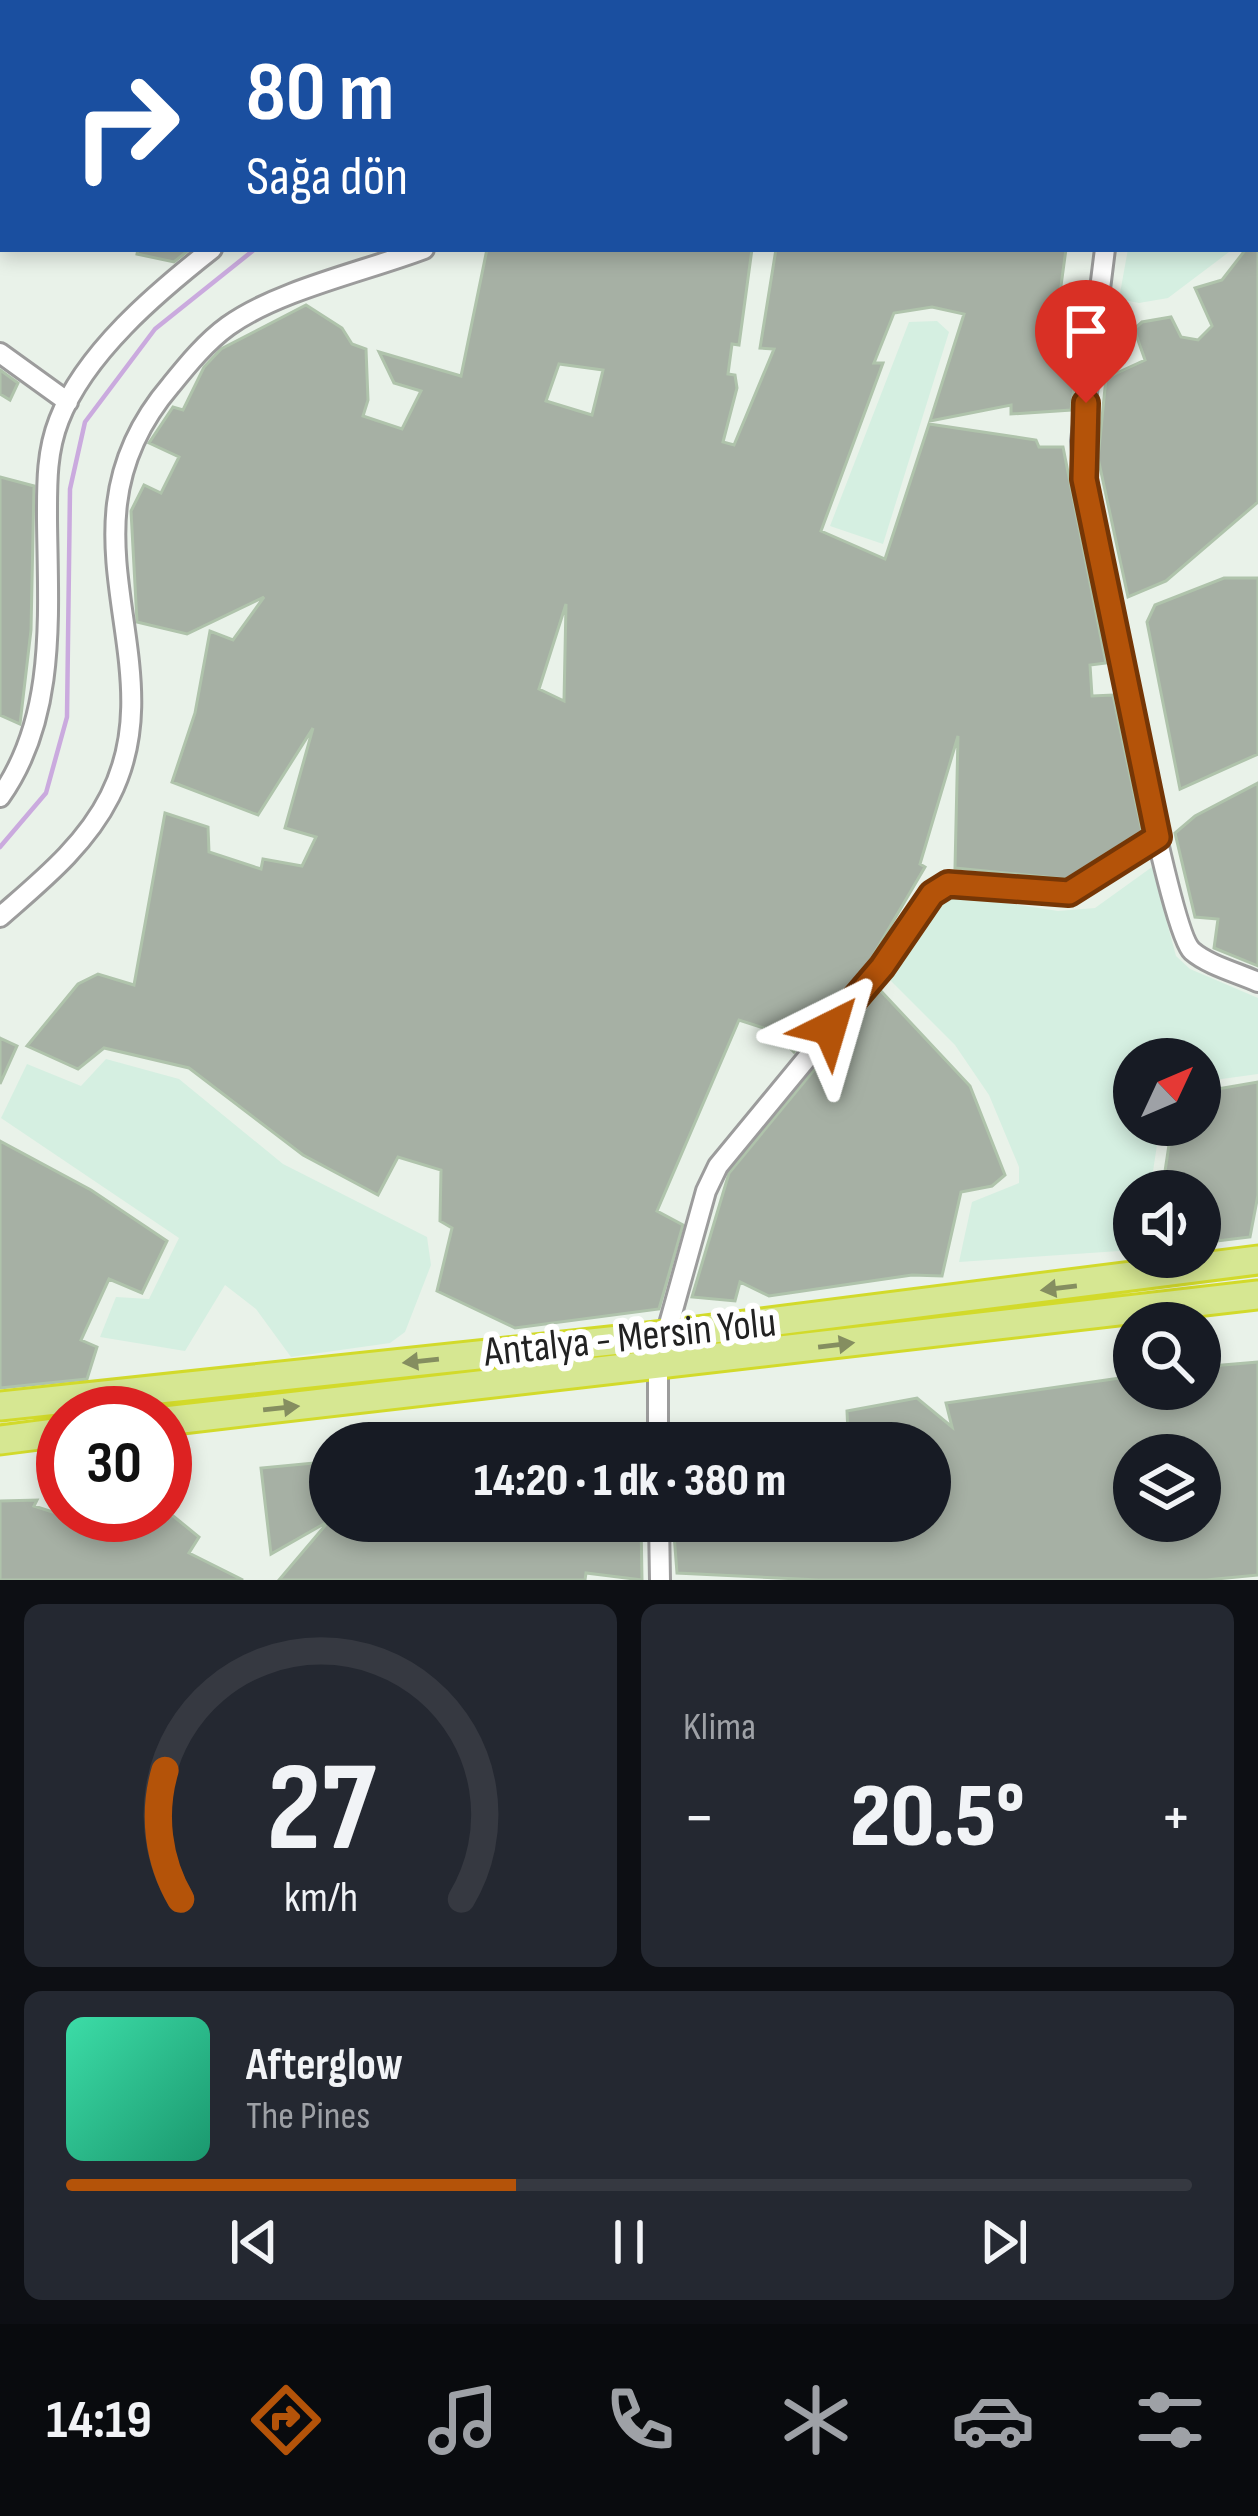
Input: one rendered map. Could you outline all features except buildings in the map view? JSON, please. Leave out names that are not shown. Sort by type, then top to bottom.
[{"type":"highway","name":"Antalya - Mersin Yolu","points":[[0,1406],[666,1335],[1258,1260]]},
{"type":"highway","name":"Antalya - Mersin Yolu","points":[[192,1418],[1258,1295]]},
{"type":"highway","points":[[0,1440],[36,1435]]},
{"type":"street","points":[[0,797],[25,762],[35,734],[46,658],[46,468],[68,402],[97,359],[209,252]]},
{"type":"street","points":[[0,917],[70,856],[111,795],[117,776],[128,736],[128,713],[113,506],[124,455],[144,416],[230,324],[416,252]]},
{"type":"street","points":[[1105,252],[1081,441],[1084,479],[1158,837],[1176,921],[1190,950],[1258,982]]},
{"type":"street","points":[[0,352],[68,402]]},
{"type":"street","points":[[666,1335],[706,1191],[718,1166],[882,967],[932,894],[948,884],[1069,893],[1158,837]]},
{"type":"street","points":[[658,1367],[658,1422]]},
{"type":"street","points":[[659,1542],[660,1580]]},
{"type":"green space","points":[[1127,252],[1229,252],[1168,298],[1139,303],[1119,299]]},
{"type":"green space","points":[[937,321],[949,332],[883,544],[830,526],[909,322]]},
{"type":"green space","points":[[1152,867],[1176,956],[1190,969],[1258,998],[1258,1074],[1221,1079],[1221,1038],[1113,1038],[1113,1146],[1157,1146],[1153,1170],[1113,1170],[1113,1251],[959,1262],[972,1202],[1019,1183],[1019,1167],[989,1095],[955,1045],[890,980],[947,894],[1058,911],[1095,908]]},
{"type":"green space","points":[[106,1059],[179,1079],[283,1164],[427,1237],[431,1265],[405,1332],[390,1343],[291,1357],[256,1309],[225,1285],[185,1351],[100,1337],[116,1297],[149,1299],[179,1238],[1,1118],[27,1064],[81,1086]]},
{"type":"waterway","points":[[0,847],[46,793],[67,717],[70,489],[85,422],[155,329],[251,252]]},
{"type":"route","points":[[830,1028],[882,967],[932,894],[948,884],[1069,893],[1094,882],[1158,837],[1084,479],[1081,441],[1086,403]]}]
